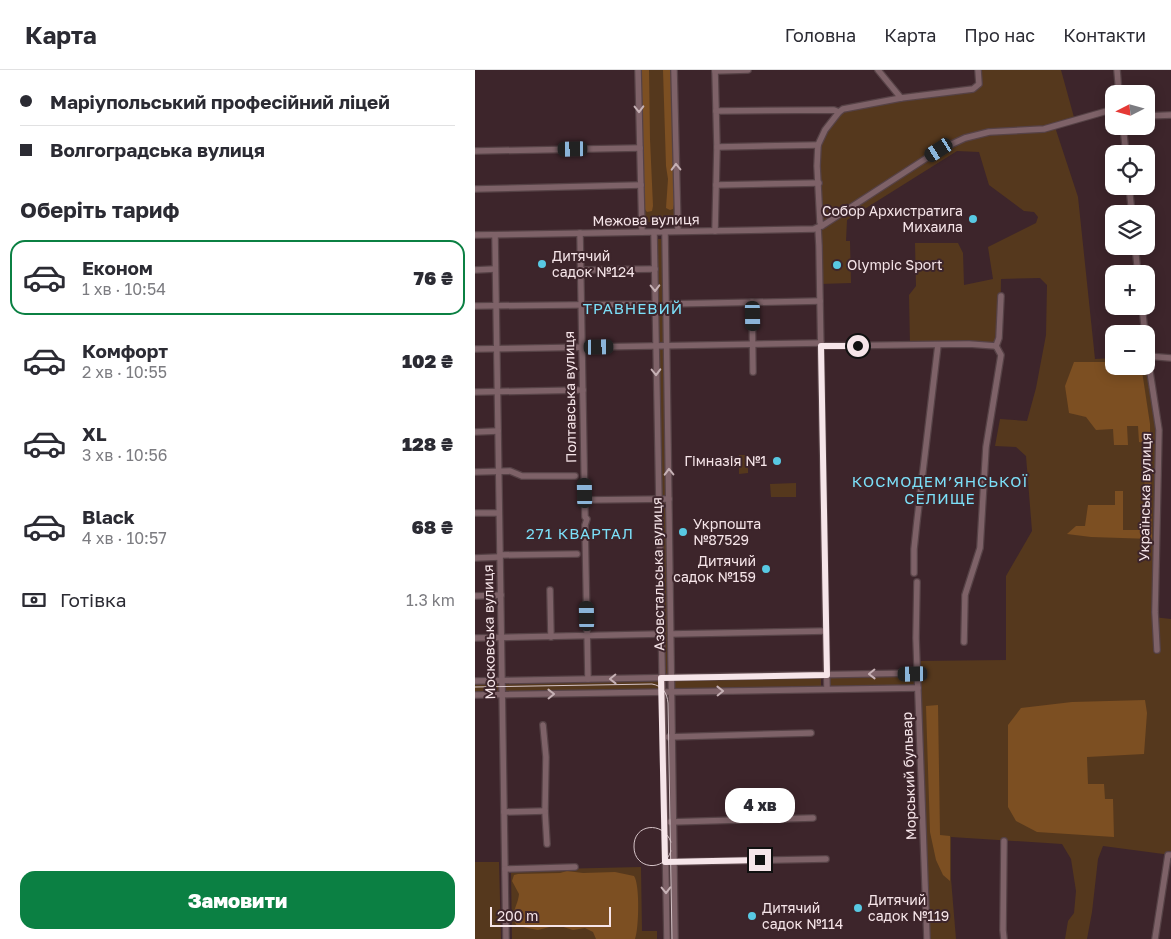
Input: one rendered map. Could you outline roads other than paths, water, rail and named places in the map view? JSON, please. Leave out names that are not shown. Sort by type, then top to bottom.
[{"type":"street","points":[[638,70],[642,232]]},
{"type":"street","name":"Азовстальська вулиця","points":[[674,70],[678,232]]},
{"type":"street","points":[[715,231],[717,147],[715,70],[749,70]]},
{"type":"street","points":[[878,70],[901,98]]},
{"type":"street","points":[[827,689],[820,222],[817,166],[819,145],[825,130],[843,109],[901,98],[973,89],[979,84],[978,70]]},
{"type":"street","points":[[1117,70],[1118,85]]},
{"type":"street","points":[[716,111],[834,110],[839,112]]},
{"type":"street","points":[[820,227],[939,150],[965,138],[989,132],[1044,128],[1105,111]]},
{"type":"street","points":[[1155,116],[1171,115]]},
{"type":"street","points":[[717,147],[819,145]]},
{"type":"street","points":[[475,151],[640,148]]},
{"type":"street","points":[[716,185],[819,183]]},
{"type":"street","points":[[475,189],[641,186]]},
{"type":"street","name":"Азовстальська вулиця","points":[[675,939],[665,240],[667,232],[677,216]]},
{"type":"street","points":[[641,218],[652,232]]},
{"type":"street","name":"Межова вулиця","points":[[475,236],[820,227]]},
{"type":"street","name":"Азовстальська вулиця","points":[[652,232],[655,269],[667,939]]},
{"type":"street","name":"Полтавська вулиця","points":[[580,233],[585,517],[587,519],[585,525],[588,679]]},
{"type":"street","name":"Московська вулиця","points":[[495,235],[506,939]]},
{"type":"street","points":[[475,270],[495,269]]},
{"type":"street","points":[[581,270],[655,269]]},
{"type":"street","points":[[964,642],[965,595],[980,548],[986,447],[1001,355],[996,346],[999,338],[1001,296]]},
{"type":"street","points":[[666,304],[820,300]]},
{"type":"street","points":[[753,302],[753,372]]},
{"type":"street","points":[[475,306],[655,304]]},
{"type":"street","points":[[475,349],[753,344],[996,346]]},
{"type":"street","points":[[915,573],[914,549],[938,345]]},
{"type":"street","points":[[1155,357],[1171,358]]},
{"type":"street","name":"Українська вулиця","points":[[1150,375],[1159,430],[1155,612],[1157,650]]},
{"type":"street","points":[[475,392],[583,390]]},
{"type":"street","points":[[657,399],[668,398]]},
{"type":"street","points":[[475,432],[498,431]]},
{"type":"street","points":[[475,472],[510,471],[522,476],[575,476]]},
{"type":"street","points":[[585,500],[669,499]]},
{"type":"street","points":[[475,513],[499,512]]},
{"type":"street","points":[[475,558],[577,554]]},
{"type":"street","name":"Морський бульвар","points":[[917,582],[918,688],[927,939]]},
{"type":"street","points":[[550,590],[551,636]]},
{"type":"street","points":[[475,596],[501,595]]},
{"type":"street","points":[[671,634],[826,631]]},
{"type":"street","points":[[475,638],[661,634]]},
{"type":"street","points":[[475,681],[918,673]]},
{"type":"street","points":[[475,695],[918,688]]},
{"type":"street","points":[[543,725],[546,757],[545,811],[547,844]]},
{"type":"street","points":[[663,737],[811,733]]},
{"type":"street","points":[[504,812],[545,811]]},
{"type":"street","points":[[665,822],[813,818]]},
{"type":"street","points":[[1004,841],[1004,939]]},
{"type":"street","points":[[1155,939],[1169,855]]},
{"type":"street","points":[[665,862],[826,859]]},
{"type":"street","points":[[505,868],[575,867]]},
{"type":"tram line","points":[[475,687],[652,684],[664,690],[668,703],[672,939]]},
{"type":"tram line","points":[[671,842],[662,830],[649,828],[638,833],[634,847],[635,854],[639,860],[650,866],[662,863],[671,851]]},
{"type":"place","name":"Собор Архистратига Михаила","points":[[973,219]]},
{"type":"place","name":"Дитячий садок №124","points":[[542,264]]},
{"type":"place","name":"Olympic Sport","points":[[837,265]]},
{"type":"place","name":"Гімназія №1","points":[[777,461]]},
{"type":"place","name":"Укрпошта №87529","points":[[683,532]]},
{"type":"place","name":"Дитячий садок №159","points":[[766,569]]},
{"type":"place","name":"Дитячий садок №119","points":[[858,908]]},
{"type":"place","name":"Дитячий садок №114","points":[[752,916]]},
{"type":"district","name":"ТРАВНЕВИЙ","points":[[633,309]]},
{"type":"district","name":"КОСМОДЕМ’ЯНСЬКОЇ СЕЛИЩЕ","points":[[940,490]]},
{"type":"district","name":"271 КВАРТАЛ","points":[[580,534]]}]
